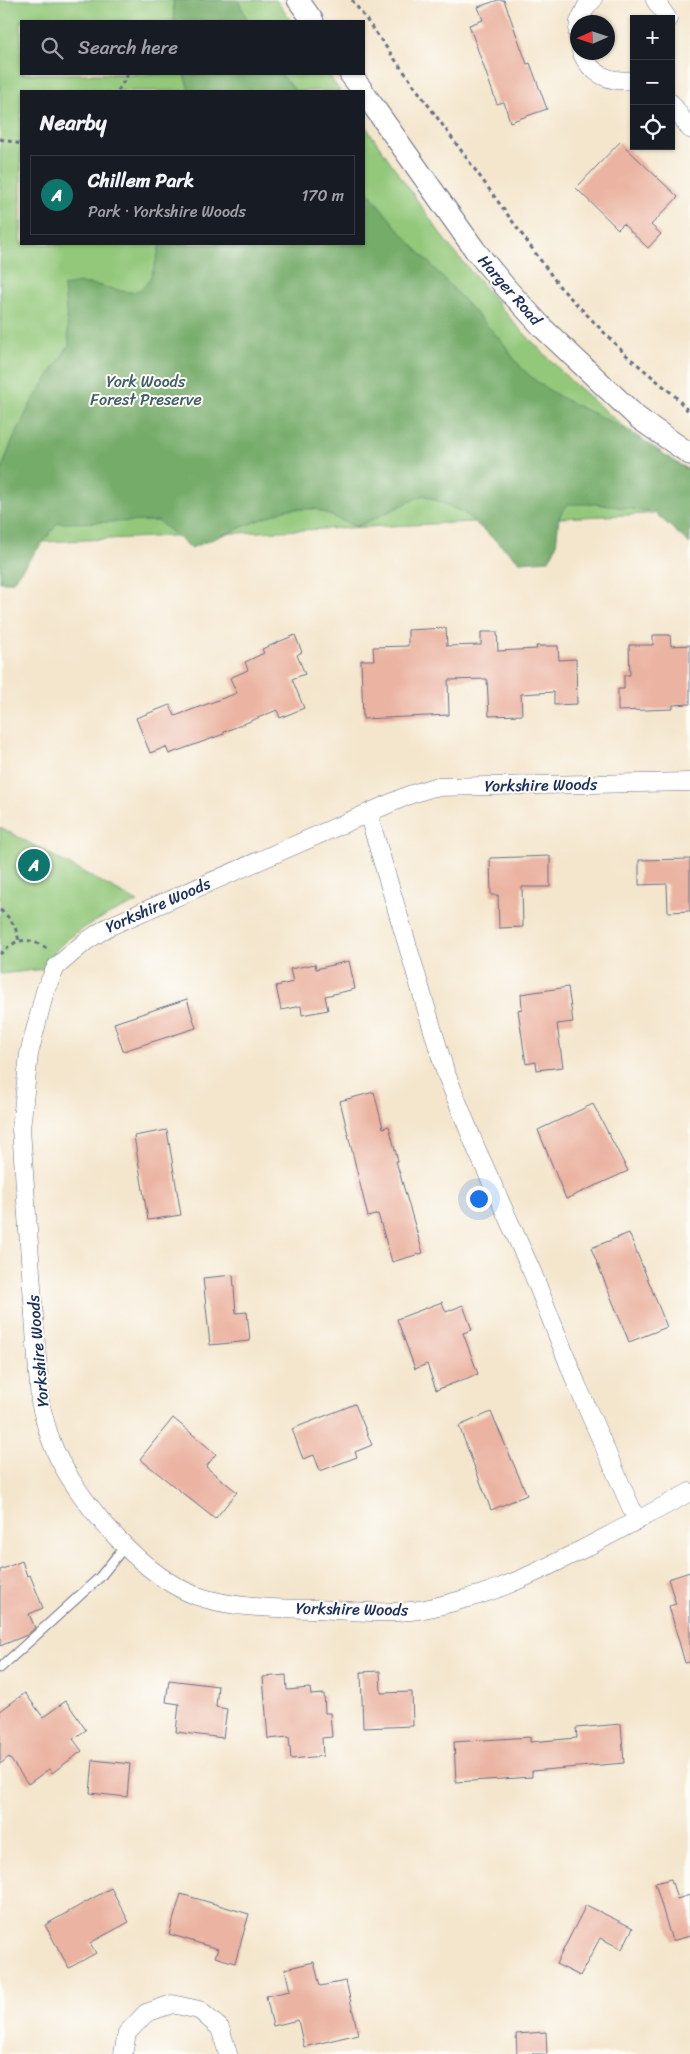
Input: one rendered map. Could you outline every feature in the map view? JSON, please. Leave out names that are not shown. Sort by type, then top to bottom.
[{"type":"street","points":[[298,0],[312,20]]},
{"type":"street","points":[[582,15],[587,5],[593,0]]},
{"type":"street","points":[[655,0],[665,15]]},
{"type":"street","points":[[585,60],[594,71],[607,79],[622,82],[630,81]]},
{"type":"street","name":"Harger Road","points":[[351,75],[362,90]]},
{"type":"street","name":"Harger Road","points":[[365,95],[475,250],[507,289],[544,329],[638,418],[690,454]]},
{"type":"street","points":[[672,105],[690,129]]},
{"type":"street","name":"Yorkshire Woods","points":[[690,782],[434,787],[368,813],[108,926],[56,968],[45,992],[29,1054],[21,1129],[40,1402],[48,1435],[59,1460],[75,1486],[125,1546],[147,1567],[195,1596],[219,1602],[249,1606],[412,1612],[481,1594],[532,1575],[690,1492]]},
{"type":"street","points":[[368,813],[445,1071],[476,1148],[533,1274],[577,1385],[637,1521]]},
{"type":"street","points":[[123,2054],[127,2033],[146,2013],[172,2004],[199,2010],[220,2028],[228,2054]]},
{"type":"lane","points":[[0,1668],[100,1577],[125,1546]]},
{"type":"path","points":[[352,0],[560,287],[625,354],[675,396],[690,413]]},
{"type":"path","points":[[119,90],[127,75]]},
{"type":"path","points":[[0,139],[20,144]]},
{"type":"path","points":[[0,910],[9,917],[16,928],[19,941]]},
{"type":"path","points":[[0,954],[19,941],[29,940],[43,946],[64,960]]},
{"type":"green space","name":"York Woods Forest Preserve","points":[[0,0],[276,0],[290,20],[20,20],[20,75],[329,75],[339,90],[20,90],[20,245],[365,245],[365,125],[447,243],[516,325],[573,383],[631,433],[690,471],[690,512],[0,544]]},
{"type":"green space","points":[[173,0],[238,0],[248,20],[174,20]]},
{"type":"green space","points":[[184,75],[282,75],[295,90],[189,90]]},
{"type":"green space","name":"York Woods Forest Preserve","points":[[365,188],[398,229],[505,345],[530,376],[562,398],[632,433],[690,471],[690,544],[654,512],[596,504],[568,504],[559,517],[556,546],[549,560],[520,562],[464,513],[424,495],[356,527],[316,509],[287,509],[191,548],[158,521],[58,523],[12,582],[0,582],[0,474],[11,444],[31,403],[69,345],[64,286],[99,285],[126,292],[137,291],[146,284],[153,270],[160,245],[365,245]]},
{"type":"green space","points":[[0,827],[138,902],[106,916],[73,935],[57,949],[45,969],[0,974]]},
{"type":"building","points":[[498,0],[504,0],[527,64],[530,63],[547,109],[510,122],[504,102],[497,104],[469,25],[483,20],[478,7]]},
{"type":"building","points":[[620,142],[678,197],[651,225],[661,234],[648,248],[623,224],[618,229],[576,188]]},
{"type":"building","points":[[446,628],[447,646],[481,645],[481,632],[497,632],[498,651],[537,649],[536,646],[558,646],[559,660],[576,659],[577,704],[554,705],[554,692],[521,694],[522,715],[489,716],[487,679],[448,680],[449,715],[363,719],[361,660],[374,660],[373,647],[408,646],[408,630]]},
{"type":"building","points":[[295,635],[302,652],[297,655],[305,674],[292,679],[304,708],[280,718],[277,710],[224,732],[224,734],[169,754],[166,747],[150,753],[136,718],[170,705],[175,716],[237,693],[230,678],[248,670],[245,662],[264,653],[262,649]]},
{"type":"building","points":[[653,635],[670,635],[671,646],[690,645],[690,704],[673,705],[673,709],[618,711],[618,689],[624,689],[624,675],[630,675],[629,645],[653,645]]},
{"type":"building","points":[[550,856],[550,887],[522,887],[523,927],[499,928],[498,895],[491,895],[490,858]]},
{"type":"building","points":[[690,859],[690,911],[668,912],[667,884],[639,885],[639,860]]},
{"type":"building","points":[[349,961],[355,989],[325,996],[328,1010],[302,1015],[301,1006],[281,1010],[276,986],[293,982],[290,969],[315,964],[316,969]]},
{"type":"building","points":[[568,987],[573,1022],[557,1024],[563,1067],[537,1070],[536,1062],[526,1064],[518,1010],[522,1009],[521,994]]},
{"type":"building","points":[[187,999],[196,1028],[123,1051],[114,1023]]},
{"type":"building","points":[[374,1092],[383,1128],[389,1126],[398,1161],[396,1161],[423,1253],[392,1262],[378,1214],[368,1217],[340,1101]]},
{"type":"building","points":[[593,1104],[628,1171],[566,1199],[538,1130]]},
{"type":"building","points":[[167,1130],[181,1215],[148,1220],[134,1136]]},
{"type":"building","points":[[629,1233],[667,1327],[629,1342],[591,1248]]},
{"type":"building","points":[[233,1275],[236,1313],[247,1312],[250,1341],[210,1345],[203,1278]]},
{"type":"building","points":[[442,1302],[446,1312],[463,1305],[472,1330],[463,1333],[478,1374],[436,1390],[427,1364],[415,1369],[397,1319]]},
{"type":"building","points":[[355,1404],[372,1445],[355,1452],[357,1457],[320,1471],[314,1455],[303,1459],[292,1429]]},
{"type":"building","points":[[491,1412],[527,1495],[491,1510],[459,1426]]},
{"type":"building","points":[[173,1418],[216,1454],[206,1467],[237,1492],[215,1519],[140,1459]]},
{"type":"building","points":[[22,1561],[27,1576],[30,1575],[43,1608],[29,1614],[35,1628],[27,1635],[0,1646],[0,1570]]},
{"type":"building","points":[[690,1572],[690,1662],[685,1663],[669,1606],[676,1604],[668,1579]]},
{"type":"building","points":[[380,1671],[381,1693],[412,1692],[413,1726],[363,1728],[361,1672]]},
{"type":"building","points":[[286,1675],[287,1690],[310,1688],[311,1695],[324,1694],[325,1713],[330,1713],[332,1737],[322,1738],[323,1756],[291,1759],[289,1737],[268,1739],[263,1677]]},
{"type":"building","points":[[169,1680],[218,1686],[216,1707],[227,1709],[223,1738],[176,1732],[179,1704],[166,1702]]},
{"type":"building","points":[[25,1693],[43,1717],[66,1701],[86,1730],[73,1739],[82,1751],[52,1773],[49,1769],[28,1784],[9,1757],[0,1764],[0,1711]]},
{"type":"building","points":[[621,1724],[624,1763],[532,1771],[532,1777],[456,1782],[454,1742],[530,1737],[530,1742],[577,1738],[576,1728]]},
{"type":"building","points":[[93,1760],[130,1764],[127,1797],[90,1793]]},
{"type":"building","points":[[671,1879],[677,1899],[690,1895],[690,1936],[672,1941],[655,1883]]},
{"type":"building","points":[[111,1888],[129,1922],[90,1943],[96,1953],[69,1968],[45,1925]]},
{"type":"building","points":[[181,1894],[249,1914],[235,1963],[215,1957],[218,1949],[169,1934]]},
{"type":"building","points":[[586,1905],[633,1928],[622,1949],[600,1938],[580,1976],[556,1964]]},
{"type":"building","points":[[314,1962],[320,1986],[346,1981],[358,2034],[304,2047],[298,2020],[273,2026],[266,1996],[290,1991],[285,1969]]},
{"type":"building","points":[[546,2032],[547,2054],[517,2054],[516,2034]]},
{"type":"place","name":"Chillem Park","points":[[34,865]]}]
